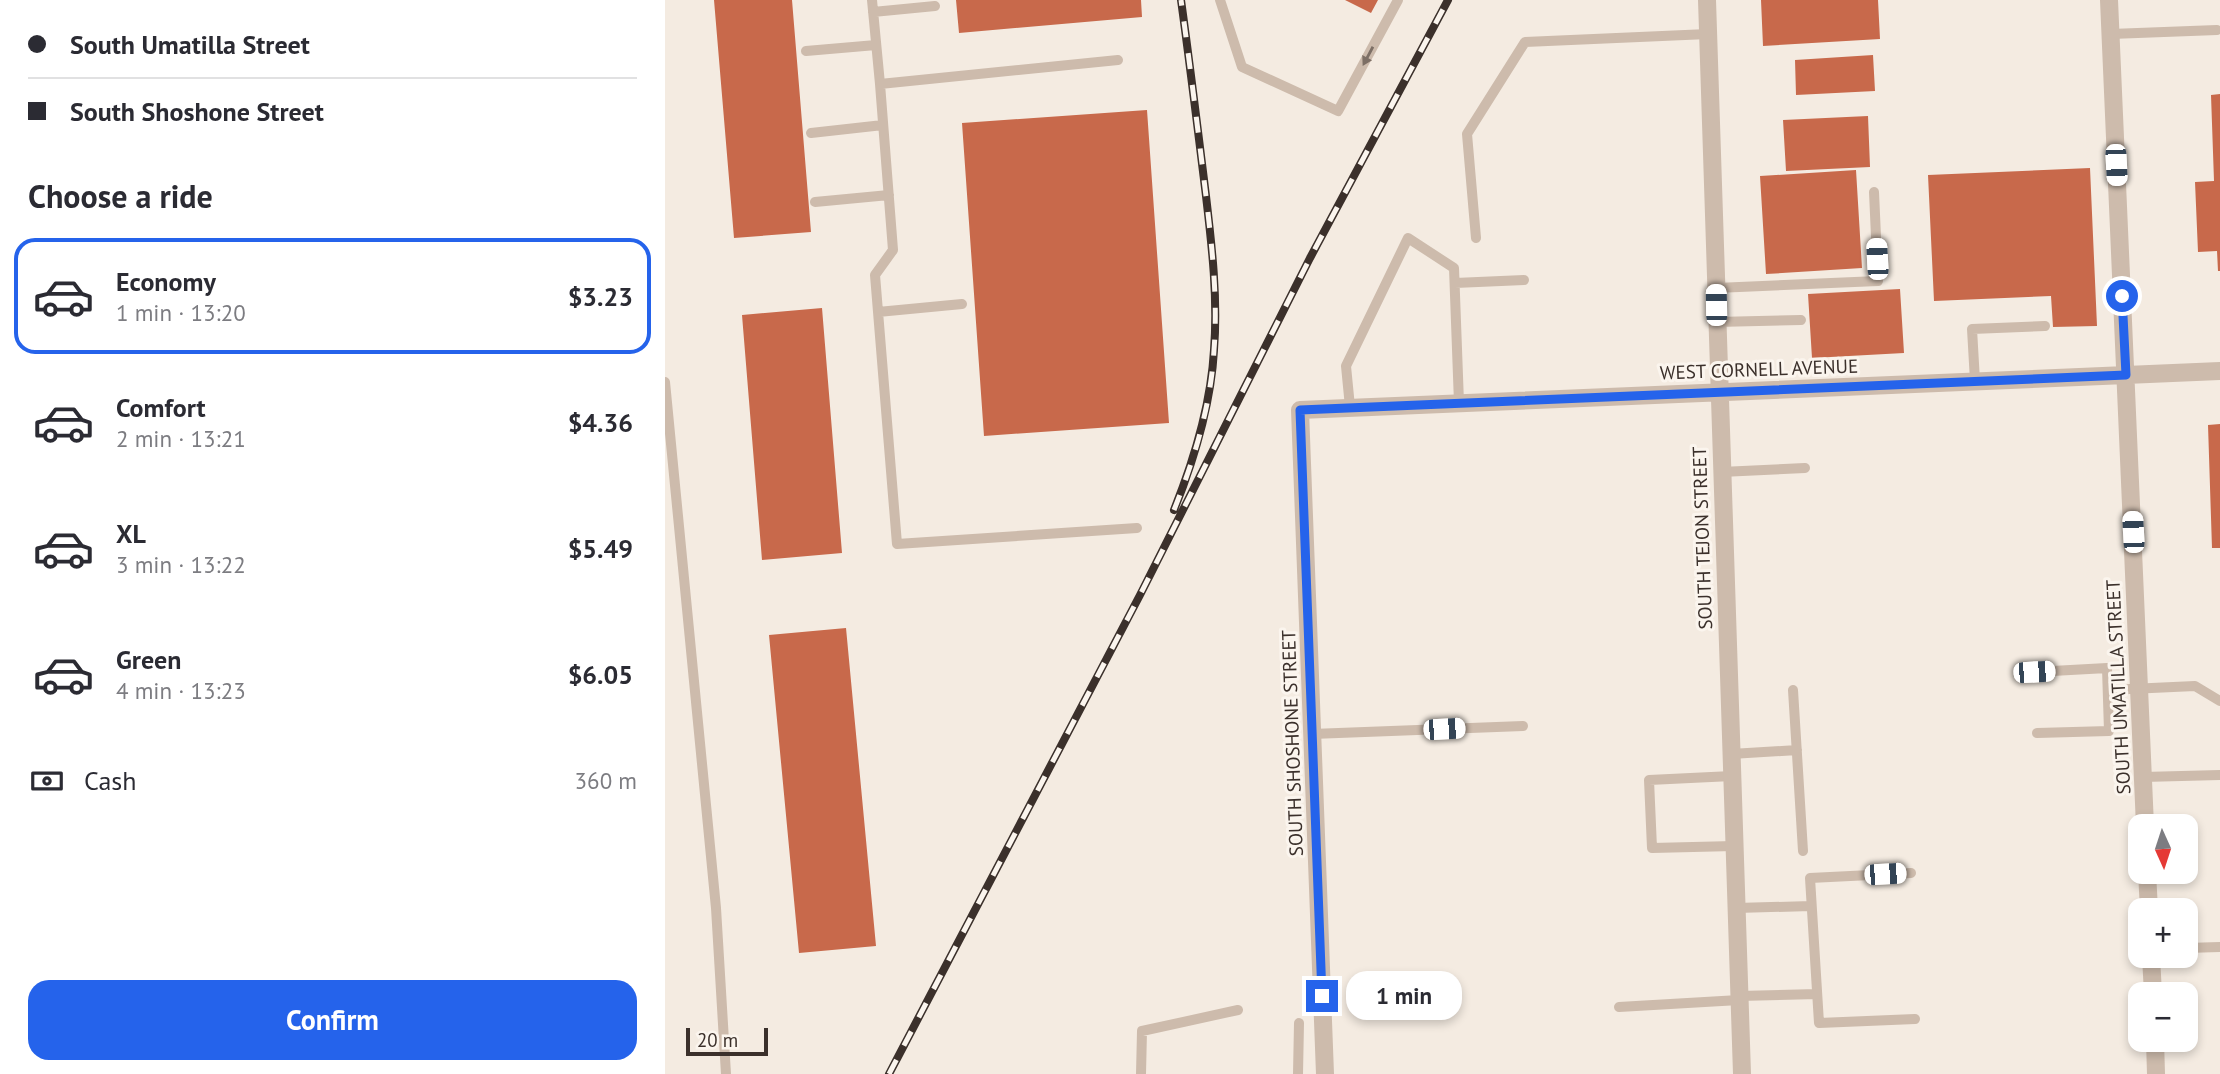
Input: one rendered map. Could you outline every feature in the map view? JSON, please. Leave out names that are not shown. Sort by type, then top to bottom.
[{"type":"street","name":"SOUTH TEJON STREET","points":[[1707,0],[1742,1074]]},
{"type":"street","name":"SOUTH UMATILLA STREET","points":[[2109,0],[2145,814]]},
{"type":"street","name":"WEST CORNELL AVENUE","points":[[1300,410],[2220,371]]},
{"type":"street","name":"SOUTH SHOSHONE STREET","points":[[1300,410],[1325,1074]]},
{"type":"street","points":[[2155,1052],[2156,1074]]},
{"type":"lane","points":[[1220,0],[1242,66],[1338,111],[1398,0]]},
{"type":"lane","points":[[935,6],[872,6],[894,250],[875,275],[897,544],[1136,528]]},
{"type":"lane","points":[[2111,34],[2217,30]]},
{"type":"lane","points":[[1476,238],[1467,134],[1525,42],[1707,34]]},
{"type":"lane","points":[[806,51],[876,45]]},
{"type":"lane","points":[[880,84],[1118,60]]},
{"type":"lane","points":[[811,133],[883,125]]},
{"type":"lane","points":[[1716,288],[1878,281],[1874,192]]},
{"type":"lane","points":[[815,202],[889,195]]},
{"type":"lane","points":[[1349,407],[1346,366],[1408,237],[1454,268],[1459,403]]},
{"type":"lane","points":[[1455,283],[1524,280]]},
{"type":"lane","points":[[878,312],[962,304]]},
{"type":"lane","points":[[1716,322],[1801,320]]},
{"type":"lane","points":[[1976,381],[1972,329],[2045,326]]},
{"type":"lane","points":[[665,382],[716,908],[726,1074]]},
{"type":"lane","points":[[1721,472],[1805,468]]},
{"type":"lane","points":[[2034,672],[2107,668],[2109,731],[2037,733]]},
{"type":"lane","points":[[2108,690],[2195,686],[2220,701]]},
{"type":"lane","points":[[1793,690],[1803,851]]},
{"type":"lane","points":[[1313,734],[1523,726]]},
{"type":"lane","points":[[1731,754],[1797,750]]},
{"type":"lane","points":[[2143,777],[2220,775]]},
{"type":"lane","points":[[1732,776],[1649,780],[1652,848],[1734,846]]},
{"type":"lane","points":[[1911,873],[1809,878],[1819,1023],[1915,1019]]},
{"type":"lane","points":[[1736,908],[1811,906]]},
{"type":"lane","points":[[2198,948],[2220,947]]},
{"type":"lane","points":[[1619,1007],[1817,994]]},
{"type":"lane","points":[[1141,1074],[1142,1031],[1238,1010]]},
{"type":"lane","points":[[1298,1074],[1299,1023]]},
{"type":"building","points":[[714,0],[792,0],[811,232],[734,238]]},
{"type":"building","points":[[956,0],[1141,0],[1142,17],[959,33]]},
{"type":"building","points":[[1345,0],[1378,0],[1371,13]]},
{"type":"building","points":[[1761,0],[1878,0],[1880,39],[1763,46]]},
{"type":"building","points":[[1873,55],[1875,91],[1796,95],[1795,60]]},
{"type":"building","points":[[2220,94],[2218,271],[2217,251],[2198,252],[2195,182],[2214,181],[2211,95]]},
{"type":"building","points":[[1147,110],[1169,423],[984,436],[962,123]]},
{"type":"building","points":[[1868,116],[1870,167],[1786,171],[1783,120]]},
{"type":"building","points":[[2090,168],[2097,326],[2053,327],[2051,296],[1934,301],[1928,175]]},
{"type":"building","points":[[1856,170],[1862,268],[1766,274],[1760,176]]},
{"type":"building","points":[[1900,289],[1904,353],[1812,358],[1808,294]]},
{"type":"building","points":[[822,308],[842,553],[762,560],[742,315]]},
{"type":"building","points":[[2220,424],[2220,548],[2212,548],[2208,425]]},
{"type":"building","points":[[846,628],[876,946],[799,953],[769,635]]},
{"type":"railway","points":[[1174,510],[1195,452],[1205,412],[1215,331],[1210,234],[1181,0]]},
{"type":"railway","points":[[889,1074],[1140,595],[1310,258],[1448,0]]},
{"type":"route","points":[[1322,996],[1300,410],[2126,375],[2122,296]]}]
